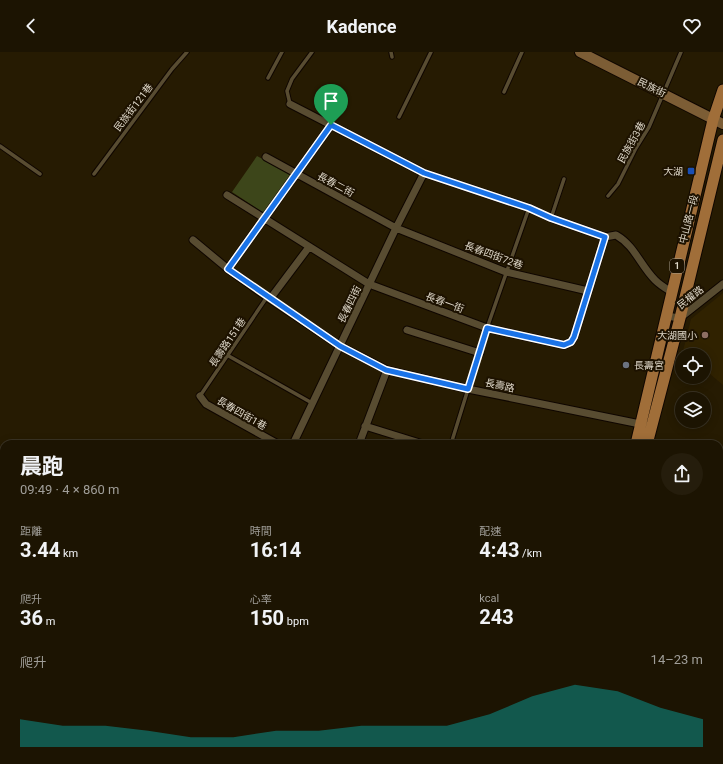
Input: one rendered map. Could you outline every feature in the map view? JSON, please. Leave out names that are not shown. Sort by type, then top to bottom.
[{"type":"main road","name":"中山路一段","points":[[637,440],[666,316],[670,291],[718,122],[723,90]]},
{"type":"main road","name":"中山路一段","points":[[649,440],[721,154],[723,140]]},
{"type":"street","name":"民族街","points":[[580,52],[718,122]]},
{"type":"street","points":[[290,104],[424,173],[529,208],[551,218],[605,237],[616,235],[628,243],[655,280],[670,291]]},
{"type":"street","points":[[228,269],[331,125]]},
{"type":"street","name":"長春二街","points":[[266,157],[396,228]]},
{"type":"street","name":"長春四街","points":[[295,440],[396,228],[424,173]]},
{"type":"street","name":"長春一街","points":[[227,195],[369,284],[487,328],[564,345],[571,342],[574,337],[605,237]]},
{"type":"street","name":"長春四街72巷","points":[[396,228],[506,272],[588,291]]},
{"type":"street","name":"長壽路","points":[[193,240],[228,269],[268,298],[340,346],[386,370],[468,389],[639,425],[651,426]]},
{"type":"street","points":[[268,298],[309,246]]},
{"type":"street","name":"民權路","points":[[666,316],[680,318],[723,284]]},
{"type":"street","points":[[407,330],[480,353]]},
{"type":"street","points":[[360,440],[386,370]]},
{"type":"street","name":"長春四街1巷","points":[[200,396],[206,404],[271,440]]},
{"type":"street","points":[[365,426],[410,440]]},
{"type":"lane","name":"民族街121巷","points":[[94,174],[172,69],[187,52]]},
{"type":"lane","points":[[268,78],[282,52]]},
{"type":"lane","points":[[290,104],[287,91],[292,79],[312,52]]},
{"type":"lane","points":[[391,52],[392,57]]},
{"type":"lane","points":[[399,117],[431,52]]},
{"type":"lane","points":[[504,92],[522,52]]},
{"type":"lane","name":"民族街3巷","points":[[608,196],[618,184],[636,148],[647,132],[681,52]]},
{"type":"lane","points":[[0,146],[40,174]]},
{"type":"lane","points":[[551,218],[564,179]]},
{"type":"lane","points":[[452,440],[487,328],[529,208]]},
{"type":"lane","name":"長壽路151巷","points":[[200,396],[268,298]]},
{"type":"lane","points":[[227,355],[312,403]]},
{"type":"shaded area","name":"大湖國小","points":[[723,293],[723,385],[711,375],[711,348],[684,348],[691,319]]},
{"type":"green space","points":[[257,156],[291,174],[264,213],[232,192]]},
{"type":"place","name":"大湖","points":[[691,171]]},
{"type":"place","name":"大湖國小","points":[[705,335]]},
{"type":"place","name":"長壽宮","points":[[626,365]]},
{"type":"route","points":[[331,125],[424,173],[529,208],[551,218],[605,237],[574,337],[571,342],[564,345],[487,328],[468,389],[386,370],[340,346],[228,269],[331,125]]}]
